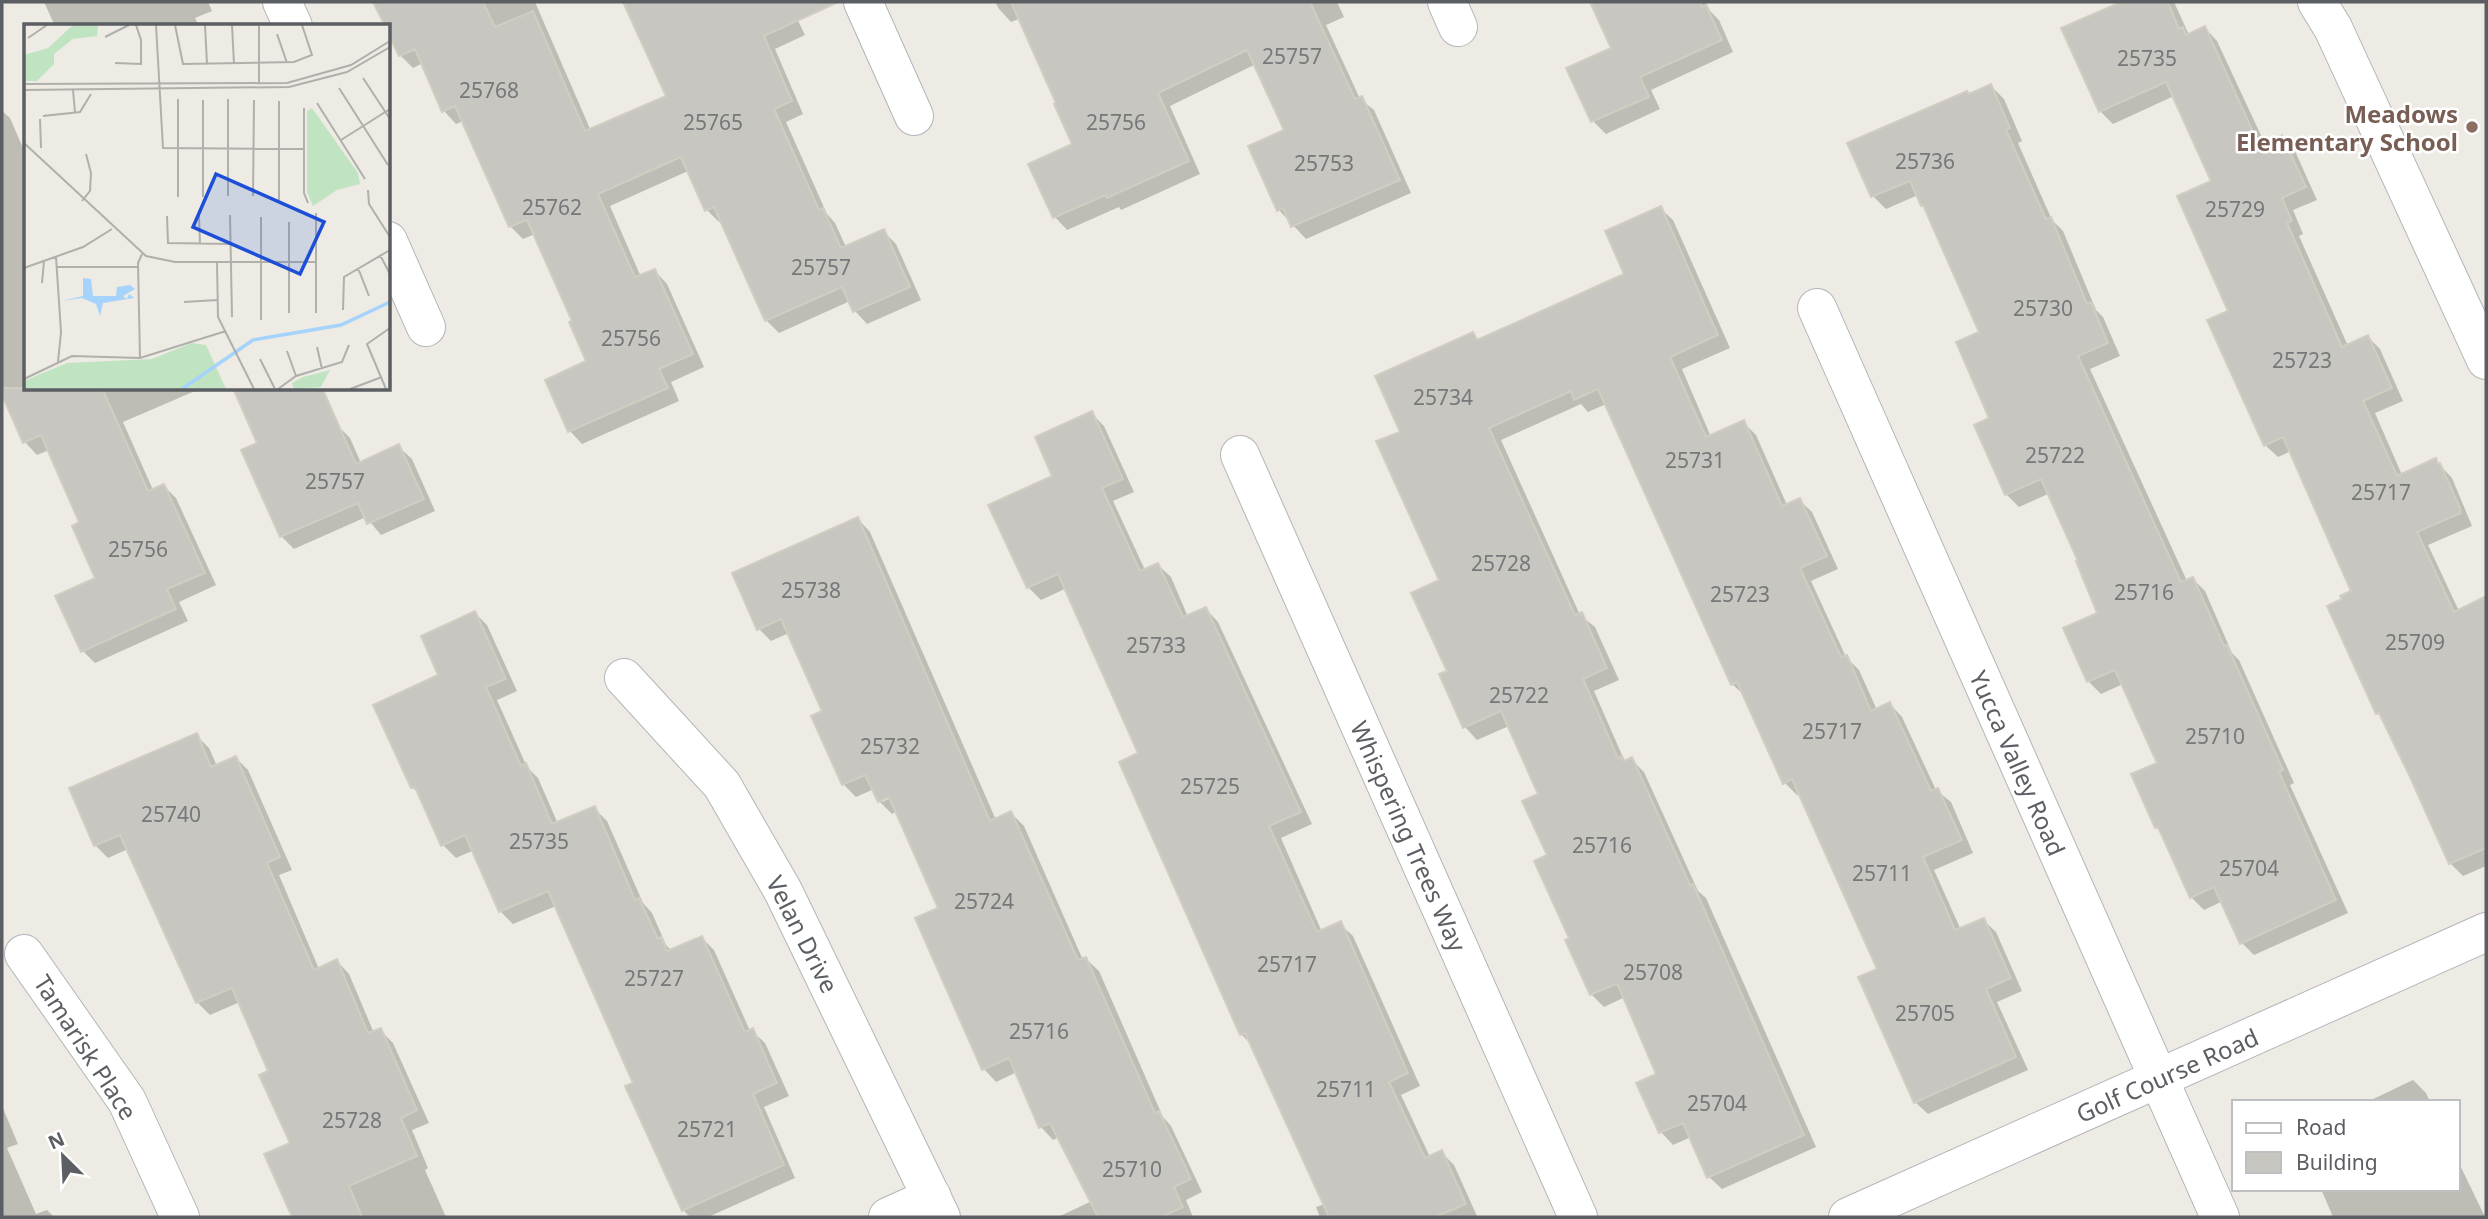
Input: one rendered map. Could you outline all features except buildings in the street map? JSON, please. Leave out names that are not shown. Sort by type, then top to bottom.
[{"type":"street","points":[[282,2],[292,24]]},
{"type":"street","points":[[863,2],[914,116]]},
{"type":"street","points":[[2317,2],[2338,40],[2486,360]]},
{"type":"street","points":[[390,246],[426,327]]},
{"type":"street","name":"Yucca Valley Road","points":[[1816,308],[2220,1217]]},
{"type":"street","name":"Whispering Trees Way","points":[[1240,455],[1578,1217]]},
{"type":"street","name":"Velan Drive","points":[[624,678],[722,785],[783,891],[937,1207]]},
{"type":"street","name":"Golf Course Road","points":[[1848,1217],[2486,932]]},
{"type":"street","name":"Tamarisk Place","points":[[24,954],[127,1101],[180,1217]]},
{"type":"street","points":[[888,1217],[937,1207]]},
{"type":"place","name":"Meadows Elementary School","points":[[2472,127]]}]
